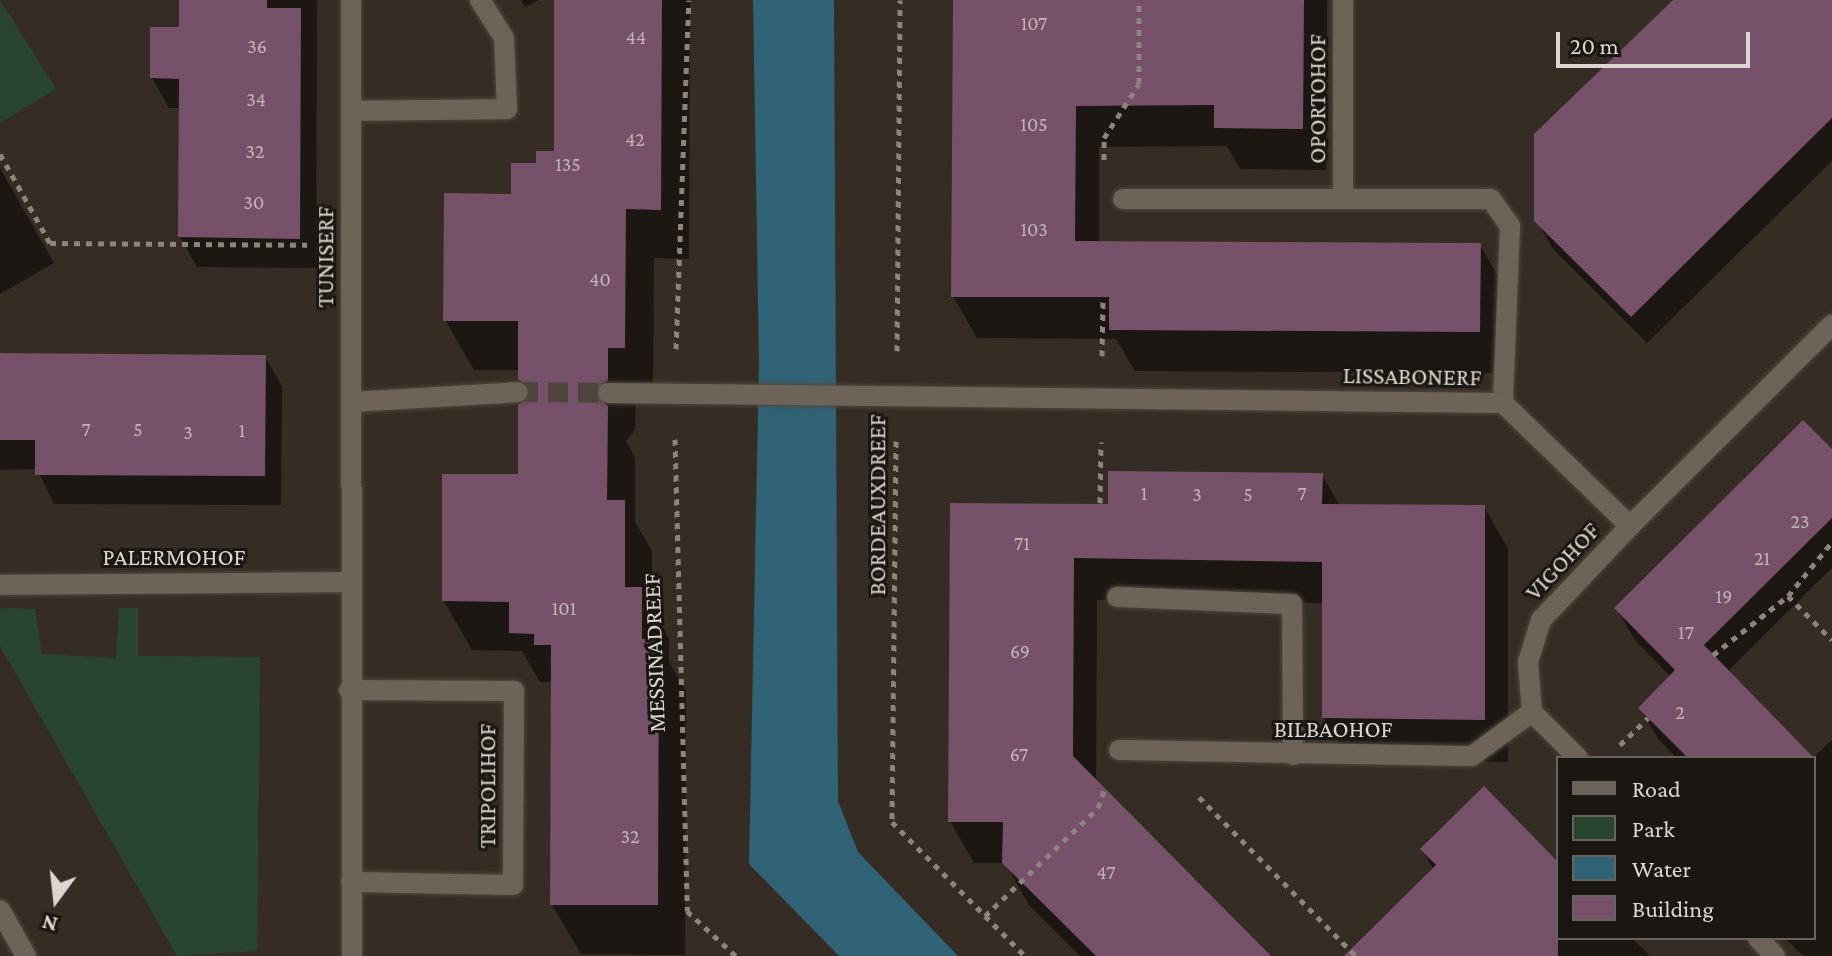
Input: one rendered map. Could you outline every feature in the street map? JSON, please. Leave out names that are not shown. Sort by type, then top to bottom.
[{"type":"street","name":"TUNISERF","points":[[351,0],[352,402]]},
{"type":"street","points":[[351,111],[507,109],[504,38],[480,0]]},
{"type":"street","name":"OPORTOHOF","points":[[1343,0],[1343,198]]},
{"type":"street","points":[[1123,199],[1491,199],[1510,226],[1503,403]]},
{"type":"street","points":[[1630,526],[1832,325]]},
{"type":"street","points":[[352,956],[348,582],[352,402],[518,392]]},
{"type":"street","points":[[608,393],[675,393]]},
{"type":"street","name":"LISSABONERF","points":[[675,393],[1503,403],[1630,526]]},
{"type":"street","name":"VIGOHOF","points":[[1532,712],[1528,662],[1541,620],[1630,526]]},
{"type":"street","name":"PALERMOHOF","points":[[0,585],[348,582]]},
{"type":"street","points":[[1117,597],[1292,604],[1293,755]]},
{"type":"street","name":"TRIPOLIHOF","points":[[349,690],[514,691],[513,885],[351,882]]},
{"type":"street","points":[[1532,712],[1576,756]]},
{"type":"street","name":"BILBAOHOF","points":[[1119,750],[1472,756],[1532,712]]},
{"type":"street","points":[[0,910],[26,956]]},
{"type":"street","points":[[1760,940],[1775,956]]},
{"type":"path","name":"MESSINADREEF","points":[[689,0],[675,393],[687,911],[736,956]]},
{"type":"path","name":"BORDEAUXDREEF","points":[[900,0],[892,822],[1025,956]]},
{"type":"path","points":[[1105,166],[1104,138],[1139,84],[1139,0]]},
{"type":"path","points":[[0,154],[50,243],[350,246]]},
{"type":"path","points":[[1713,655],[1788,596],[1832,542]]},
{"type":"path","points":[[1788,596],[1832,640]]},
{"type":"path","points":[[1618,748],[1648,718]]},
{"type":"path","points":[[985,916],[1098,808],[1119,750]]},
{"type":"path","points":[[1154,752],[1356,956]]},
{"type":"green space","points":[[0,0],[56,89],[0,123]]},
{"type":"green space","points":[[0,608],[35,609],[42,654],[116,658],[119,608],[138,608],[138,656],[260,657],[257,951],[177,956],[0,646]]},
{"type":"water","points":[[753,0],[834,0],[838,801],[858,852],[958,956],[839,956],[749,864],[759,362]]},
{"type":"building","points":[[179,0],[267,0],[267,8],[301,8],[300,239],[178,237],[179,79],[150,78],[150,27],[179,27]]},
{"type":"building","points":[[554,0],[662,0],[661,210],[626,209],[625,348],[608,348],[608,380],[595,394],[608,406],[607,500],[625,500],[625,587],[642,587],[642,639],[659,639],[658,905],[550,905],[551,645],[534,645],[534,634],[509,633],[509,602],[442,601],[442,474],[518,474],[518,405],[531,392],[518,379],[518,321],[443,321],[444,193],[511,194],[511,163],[536,163],[536,151],[554,151]]},
{"type":"building","points":[[953,0],[1304,0],[1303,129],[1214,128],[1214,105],[1076,106],[1075,241],[1481,243],[1480,332],[1109,330],[1109,297],[951,297]]},
{"type":"building","points":[[1673,0],[1832,0],[1832,118],[1631,317],[1534,221],[1534,134]]},
{"type":"building","points":[[0,353],[266,355],[265,476],[35,475],[35,440],[0,440]]},
{"type":"building","points":[[1803,420],[1832,449],[1832,518],[1704,645],[1812,756],[1686,756],[1638,708],[1675,670],[1614,608]]},
{"type":"building","points":[[1108,471],[1323,473],[1322,504],[1485,505],[1485,720],[1322,718],[1322,562],[1074,558],[1073,756],[1271,956],[1096,956],[1002,863],[1003,822],[948,822],[950,503],[1108,504]]},
{"type":"building","points":[[1484,786],[1556,860],[1558,956],[1344,956],[1436,865],[1420,849]]},
{"type":"tunnel","points":[[518,392],[608,393]]}]
